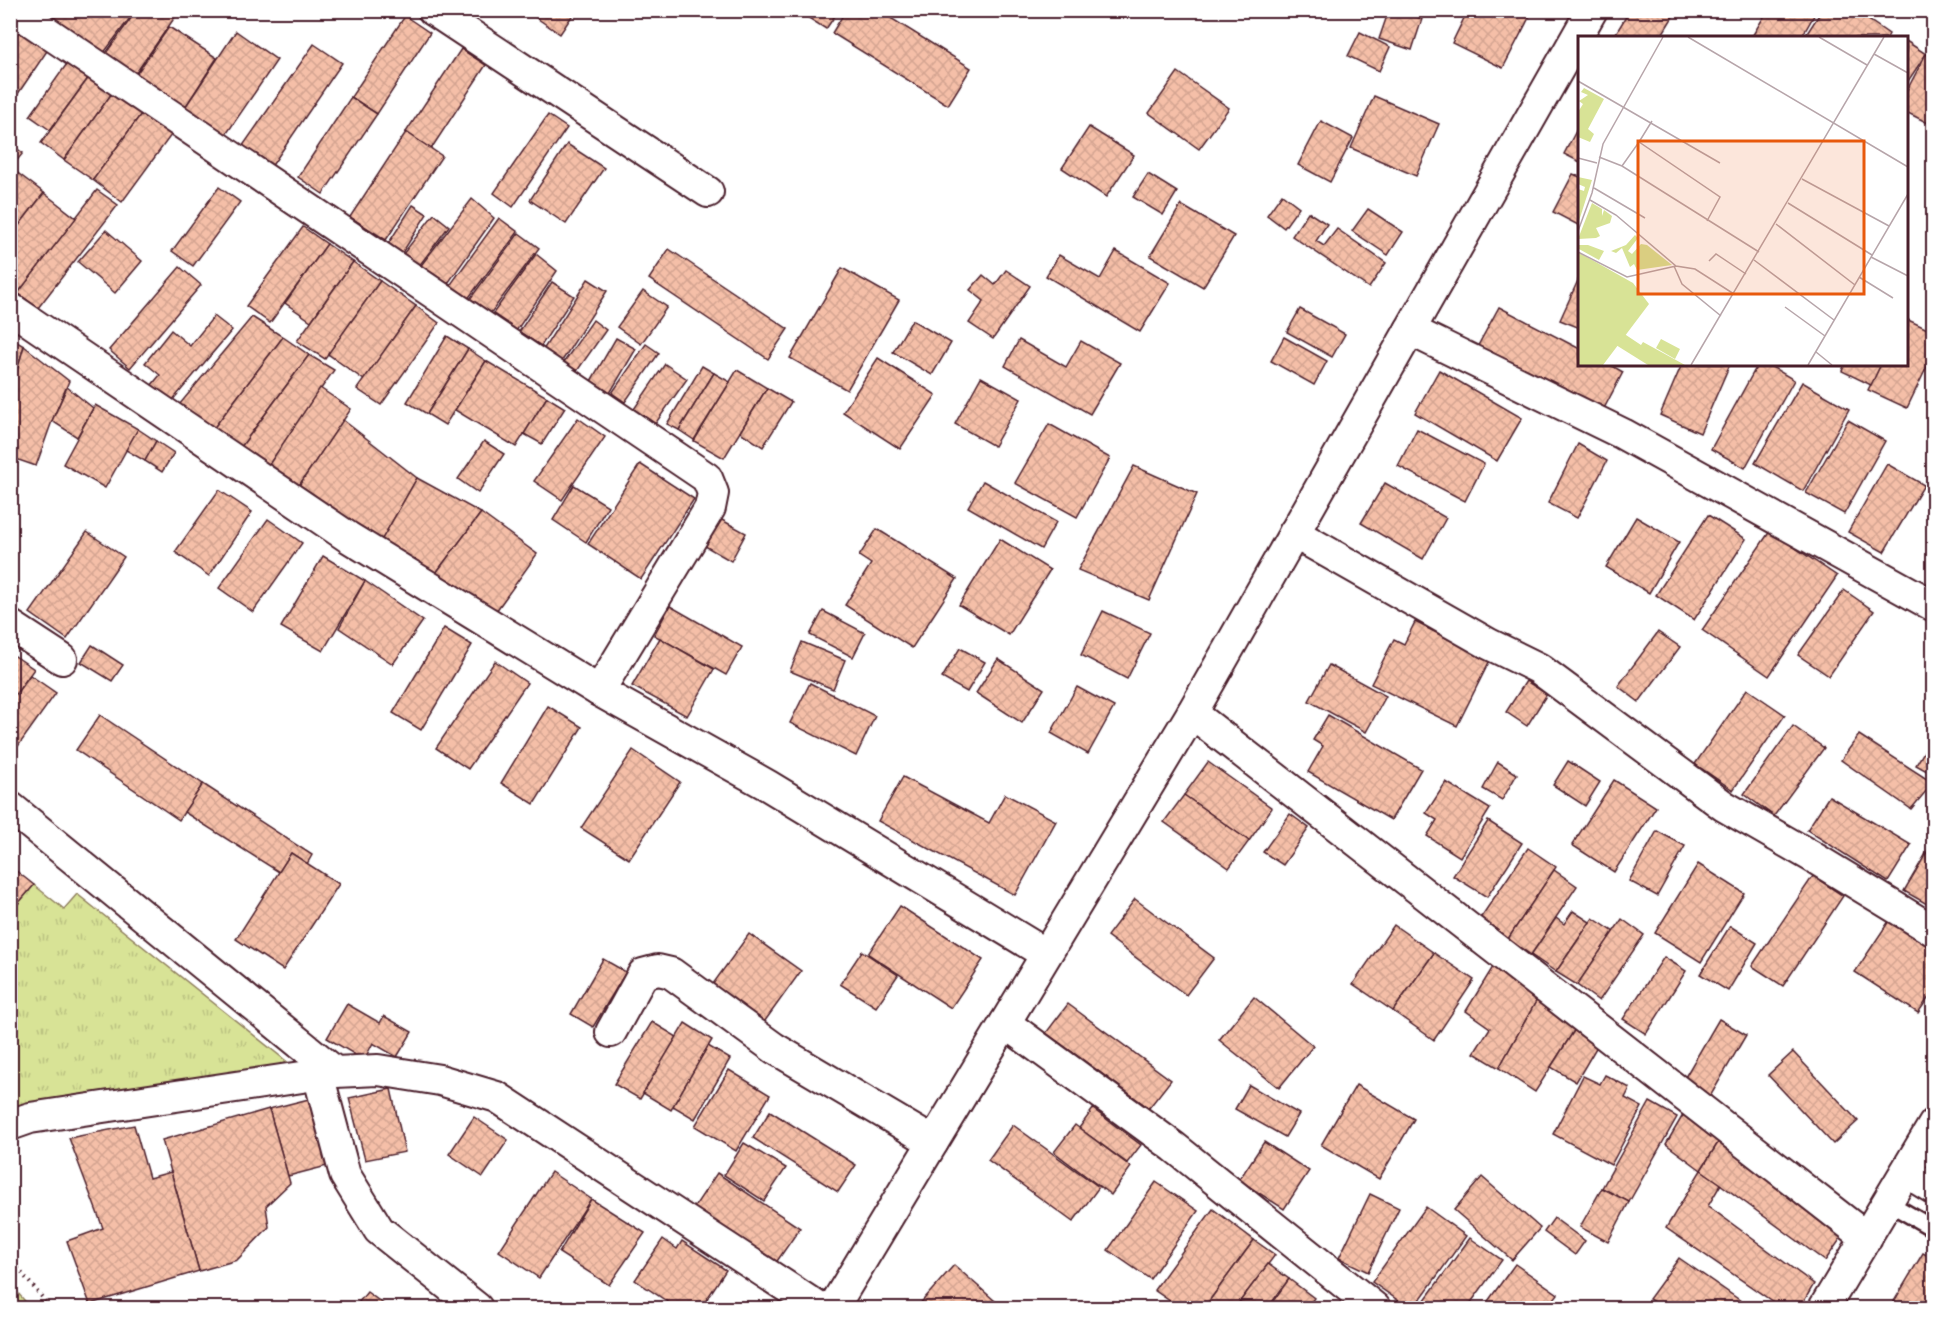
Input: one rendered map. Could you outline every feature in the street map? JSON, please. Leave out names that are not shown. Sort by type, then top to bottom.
[{"type":"street","points":[[433,10],[708,192]]},
{"type":"street","points":[[832,1308],[1192,713],[1592,10]]},
{"type":"street","points":[[10,18],[16,11],[707,478],[713,493],[710,508],[599,691]]},
{"type":"street","points":[[10,308],[348,537],[599,691],[767,785],[1046,954]]},
{"type":"street","points":[[1410,330],[1623,434],[1934,606]]},
{"type":"street","points":[[1294,533],[1490,644],[1538,668],[1724,806],[1934,931]]},
{"type":"street","points":[[10,625],[62,659]]},
{"type":"street","points":[[1192,713],[1867,1238]]},
{"type":"street","points":[[10,807],[326,1073],[345,1175],[379,1230],[477,1308]]},
{"type":"street","points":[[611,1032],[644,974],[658,970],[672,973],[774,1048],[933,1142]]},
{"type":"street","points":[[1005,1023],[1174,1147],[1375,1308]]},
{"type":"street","points":[[10,1125],[30,1118],[326,1073],[378,1070],[440,1080],[497,1097],[819,1308]]},
{"type":"street","points":[[1824,1308],[1934,1125]]},
{"type":"street","points":[[1906,1172],[1934,1189]]},
{"type":"lane","points":[[1887,1202],[1934,1228]]},
{"type":"path","points":[[10,1259],[51,1308]]},
{"type":"green space","points":[[34,885],[64,909],[77,894],[295,1068],[11,1106],[10,913]]},
{"type":"green space","points":[[10,1284],[31,1308],[11,1308]]},
{"type":"building","points":[[36,10],[136,10],[100,58]]},
{"type":"building","points":[[137,10],[180,10],[131,80],[101,60]]},
{"type":"building","points":[[525,10],[576,10],[560,34]]},
{"type":"building","points":[[796,10],[839,10],[826,29]]},
{"type":"building","points":[[846,10],[878,10],[971,68],[948,105],[832,33]]},
{"type":"building","points":[[1389,10],[1397,10],[1422,19],[1412,50],[1379,39]]},
{"type":"building","points":[[1468,10],[1533,10],[1503,68],[1452,43]]},
{"type":"building","points":[[1630,10],[1677,10],[1661,36],[1614,36]]},
{"type":"building","points":[[1768,10],[1817,10],[1802,36],[1752,36]]},
{"type":"building","points":[[1822,10],[1854,10],[1889,34],[1888,36],[1805,36]]},
{"type":"building","points":[[405,16],[430,33],[377,114],[351,97]]},
{"type":"building","points":[[169,27],[217,58],[184,109],[135,76]]},
{"type":"building","points":[[21,29],[49,48],[11,104],[10,44]]},
{"type":"building","points":[[236,31],[277,60],[225,136],[184,109]]},
{"type":"building","points":[[1360,32],[1390,47],[1379,71],[1348,56]]},
{"type":"building","points":[[1908,42],[1926,54],[1908,81]]},
{"type":"building","points":[[314,44],[342,63],[271,167],[242,147]]},
{"type":"building","points":[[461,49],[486,65],[431,149],[406,132]]},
{"type":"building","points":[[1926,54],[1934,58],[1934,126],[1908,113],[1908,88]]},
{"type":"building","points":[[71,58],[92,73],[50,130],[30,116]]},
{"type":"building","points":[[1178,72],[1229,108],[1199,149],[1149,113]]},
{"type":"building","points":[[92,73],[115,89],[64,160],[41,143]]},
{"type":"building","points":[[115,89],[144,110],[93,180],[64,160]]},
{"type":"building","points":[[1374,96],[1439,124],[1416,176],[1351,148]]},
{"type":"building","points":[[351,97],[377,114],[323,194],[298,177]]},
{"type":"building","points":[[144,110],[174,131],[122,202],[93,180]]},
{"type":"building","points":[[548,115],[567,128],[513,207],[494,193]]},
{"type":"building","points":[[1321,121],[1353,138],[1330,182],[1298,165]]},
{"type":"building","points":[[1089,127],[1134,155],[1106,197],[1062,168]]},
{"type":"building","points":[[1577,129],[1578,161],[1564,154]]},
{"type":"building","points":[[406,132],[442,156],[386,240],[350,217]]},
{"type":"building","points":[[10,144],[23,153],[10,169]]},
{"type":"building","points":[[567,144],[604,168],[566,224],[530,200]]},
{"type":"building","points":[[15,171],[44,193],[10,237],[10,177]]},
{"type":"building","points":[[1148,174],[1177,192],[1163,215],[1133,197]]},
{"type":"building","points":[[1573,174],[1578,176],[1578,225],[1553,212]]},
{"type":"building","points":[[219,187],[240,202],[193,266],[172,251]]},
{"type":"building","points":[[97,190],[118,205],[38,308],[18,293]]},
{"type":"building","points":[[44,193],[76,218],[18,293],[10,287],[10,237]]},
{"type":"building","points":[[1282,194],[1299,207],[1284,228],[1267,215]]},
{"type":"building","points":[[472,199],[494,218],[444,289],[419,268]]},
{"type":"building","points":[[413,205],[427,214],[402,253],[388,244]]},
{"type":"building","points":[[1181,205],[1234,236],[1203,287],[1150,256]]},
{"type":"building","points":[[1368,209],[1403,232],[1388,255],[1352,231]]},
{"type":"building","points":[[1308,212],[1327,224],[1316,241],[1324,246],[1337,229],[1386,263],[1369,288],[1292,236]]},
{"type":"building","points":[[434,214],[449,226],[419,266],[403,254]]},
{"type":"building","points":[[499,218],[518,232],[464,304],[446,291]]},
{"type":"building","points":[[303,227],[327,244],[270,323],[246,306]]},
{"type":"building","points":[[106,230],[142,261],[115,293],[78,262]]},
{"type":"building","points":[[519,233],[539,248],[487,318],[467,303]]},
{"type":"building","points":[[327,244],[353,262],[311,321],[285,303]]},
{"type":"building","points":[[669,249],[788,329],[768,359],[649,279]]},
{"type":"building","points":[[1116,251],[1170,283],[1140,332],[1046,276],[1059,255],[1100,279]]},
{"type":"building","points":[[536,254],[557,271],[514,334],[489,319]]},
{"type":"building","points":[[353,262],[380,281],[325,359],[297,341]]},
{"type":"building","points":[[180,267],[201,285],[130,368],[109,350]]},
{"type":"building","points":[[842,268],[899,300],[847,390],[790,358]]},
{"type":"building","points":[[1006,270],[1030,286],[993,339],[969,323],[984,301],[970,290],[983,275],[995,285]]},
{"type":"building","points":[[588,279],[607,291],[562,361],[543,350]]},
{"type":"building","points":[[1578,280],[1578,327],[1560,320]]},
{"type":"building","points":[[380,281],[416,306],[364,380],[328,354]]},
{"type":"building","points":[[552,282],[574,296],[541,346],[519,332]]},
{"type":"building","points":[[643,291],[667,307],[641,344],[617,327]]},
{"type":"building","points":[[416,306],[439,323],[381,405],[357,389]]},
{"type":"building","points":[[1499,307],[1578,348],[1578,366],[1612,366],[1623,372],[1599,418],[1474,353]]},
{"type":"building","points":[[1300,309],[1345,334],[1332,357],[1287,332]]},
{"type":"building","points":[[214,316],[232,330],[171,402],[151,386],[160,375],[145,363],[171,330],[190,346]]},
{"type":"building","points":[[252,317],[283,337],[213,429],[179,405]]},
{"type":"building","points":[[593,320],[606,330],[577,371],[564,362]]},
{"type":"building","points":[[912,320],[951,343],[932,375],[893,352]]},
{"type":"building","points":[[1908,320],[1934,332],[1934,352],[1907,408],[1868,390],[1880,366],[1908,366]]},
{"type":"building","points":[[447,336],[468,349],[427,414],[407,402]]},
{"type":"building","points":[[283,337],[309,355],[241,447],[213,429]]},
{"type":"building","points":[[1284,337],[1327,361],[1314,385],[1271,361]]},
{"type":"building","points":[[10,338],[24,346],[10,395]]},
{"type":"building","points":[[616,338],[636,349],[610,393],[591,381]]},
{"type":"building","points":[[1019,340],[1066,367],[1081,341],[1120,363],[1090,414],[1005,366]]},
{"type":"building","points":[[646,344],[659,353],[625,402],[612,393]]},
{"type":"building","points":[[24,346],[69,381],[36,466],[10,457],[10,395]]},
{"type":"building","points":[[468,349],[486,361],[445,425],[427,414]]},
{"type":"building","points":[[309,355],[334,370],[268,466],[241,447]]},
{"type":"building","points":[[878,358],[936,395],[900,449],[843,412]]},
{"type":"building","points":[[486,361],[547,397],[516,447],[455,410]]},
{"type":"building","points":[[665,364],[687,379],[655,424],[634,409]]},
{"type":"building","points":[[702,366],[714,373],[679,430],[667,424]]},
{"type":"building","points":[[1681,366],[1729,366],[1700,433],[1660,415]]},
{"type":"building","points":[[1757,366],[1770,366],[1794,380],[1745,468],[1711,449]]},
{"type":"building","points":[[1844,366],[1880,366],[1871,385],[1842,371]]},
{"type":"building","points":[[737,370],[767,388],[724,458],[694,441]]},
{"type":"building","points":[[1439,370],[1522,418],[1497,461],[1415,413]]},
{"type":"building","points":[[714,373],[730,382],[694,440],[679,430]]},
{"type":"building","points":[[981,377],[1021,399],[994,446],[955,424]]},
{"type":"building","points":[[1802,382],[1849,409],[1803,491],[1755,463]]},
{"type":"building","points":[[67,387],[93,408],[77,437],[52,421]]},
{"type":"building","points":[[320,388],[351,409],[298,487],[268,466]]},
{"type":"building","points":[[767,388],[791,402],[763,447],[740,432]]},
{"type":"building","points":[[547,397],[565,408],[542,444],[524,434]]},
{"type":"building","points":[[95,405],[138,429],[105,488],[63,464]]},
{"type":"building","points":[[578,418],[605,437],[562,500],[534,481]]},
{"type":"building","points":[[343,420],[417,478],[381,541],[298,487]]},
{"type":"building","points":[[1848,420],[1885,441],[1844,514],[1806,493]]},
{"type":"building","points":[[1049,424],[1110,458],[1077,517],[1015,483]]},
{"type":"building","points":[[138,429],[156,441],[145,461],[126,450]]},
{"type":"building","points":[[1417,429],[1484,464],[1465,501],[1398,466]]},
{"type":"building","points":[[156,441],[174,453],[162,472],[145,461]]},
{"type":"building","points":[[484,441],[504,454],[478,493],[458,479]]},
{"type":"building","points":[[1578,444],[1607,461],[1577,518],[1548,503]]},
{"type":"building","points":[[640,464],[694,499],[641,579],[588,544]]},
{"type":"building","points":[[1887,464],[1924,485],[1884,552],[1848,532]]},
{"type":"building","points":[[1134,466],[1197,494],[1149,600],[1078,570]]},
{"type":"building","points":[[417,478],[481,513],[436,573],[381,541]]},
{"type":"building","points":[[983,481],[1056,522],[1041,549],[968,507]]},
{"type":"building","points":[[1385,483],[1446,518],[1423,559],[1361,523]]},
{"type":"building","points":[[574,485],[608,506],[586,542],[553,520]]},
{"type":"building","points":[[219,490],[252,512],[209,576],[175,552]]},
{"type":"building","points":[[481,513],[537,554],[494,614],[436,573]]},
{"type":"building","points":[[1708,515],[1746,539],[1694,620],[1656,595]]},
{"type":"building","points":[[1636,517],[1679,542],[1649,593],[1606,567]]},
{"type":"building","points":[[268,519],[302,543],[253,612],[219,588]]},
{"type":"building","points":[[720,519],[746,533],[731,561],[705,546]]},
{"type":"building","points":[[877,529],[957,579],[912,648],[845,605],[871,564],[859,556]]},
{"type":"building","points":[[1770,531],[1837,576],[1769,676],[1702,630]]},
{"type":"building","points":[[87,532],[124,557],[67,639],[30,613]]},
{"type":"building","points":[[1000,539],[1050,570],[1009,635],[959,605]]},
{"type":"building","points":[[323,556],[365,581],[323,651],[281,627]]},
{"type":"building","points":[[365,581],[423,621],[393,664],[339,628]]},
{"type":"building","points":[[1844,590],[1874,611],[1829,676],[1798,655]]},
{"type":"building","points":[[670,606],[742,647],[726,675],[654,635]]},
{"type":"building","points":[[823,611],[865,633],[853,657],[810,635]]},
{"type":"building","points":[[1103,611],[1150,633],[1127,679],[1081,655]]},
{"type":"building","points":[[1415,622],[1490,660],[1457,726],[1371,684],[1394,639],[1404,644]]},
{"type":"building","points":[[444,628],[472,645],[421,730],[393,713]]},
{"type":"building","points":[[1658,632],[1680,647],[1639,702],[1618,686]]},
{"type":"building","points":[[660,638],[714,669],[687,716],[632,686]]},
{"type":"building","points":[[802,642],[845,660],[833,689],[790,671]]},
{"type":"building","points":[[92,645],[123,665],[112,681],[81,662]]},
{"type":"building","points":[[960,648],[985,662],[967,692],[942,678]]},
{"type":"building","points":[[12,654],[34,669],[10,702],[10,657]]},
{"type":"building","points":[[998,659],[1044,689],[1022,723],[976,693]]},
{"type":"building","points":[[495,661],[527,683],[468,769],[436,748]]},
{"type":"building","points":[[1329,665],[1386,696],[1366,732],[1309,701]]},
{"type":"building","points":[[30,675],[56,693],[11,756],[10,702]]},
{"type":"building","points":[[1526,681],[1547,694],[1527,726],[1506,712]]},
{"type":"building","points":[[810,683],[875,716],[856,756],[790,723]]},
{"type":"building","points":[[1077,687],[1114,707],[1088,754],[1051,733]]},
{"type":"building","points":[[1747,689],[1785,715],[1733,790],[1695,764]]},
{"type":"building","points":[[548,706],[582,727],[534,804],[501,783]]},
{"type":"building","points":[[100,715],[203,784],[179,820],[76,750]]},
{"type":"building","points":[[1328,715],[1421,769],[1391,820],[1308,772],[1323,746],[1313,740]]},
{"type":"building","points":[[1793,726],[1824,748],[1774,816],[1744,794]]},
{"type":"building","points":[[1859,735],[1933,783],[1911,809],[1841,760]]},
{"type":"building","points":[[633,750],[680,782],[629,859],[581,828]]},
{"type":"building","points":[[1925,750],[1934,756],[1934,775],[1916,765]]},
{"type":"building","points":[[1568,761],[1600,782],[1585,806],[1553,785]]},
{"type":"building","points":[[1208,762],[1272,808],[1249,841],[1184,795]]},
{"type":"building","points":[[1498,762],[1517,774],[1502,800],[1483,789]]},
{"type":"building","points":[[903,777],[989,823],[1005,794],[1056,821],[1015,895],[878,821]]},
{"type":"building","points":[[1614,780],[1656,807],[1614,872],[1572,845]]},
{"type":"building","points":[[1446,782],[1490,809],[1460,857],[1427,836],[1437,820],[1426,813]]},
{"type":"building","points":[[203,784],[312,855],[307,864],[291,853],[279,872],[184,812]]},
{"type":"building","points":[[1184,795],[1249,841],[1229,868],[1164,822]]},
{"type":"building","points":[[1829,796],[1911,845],[1888,882],[1807,830]]},
{"type":"building","points":[[1290,814],[1309,828],[1283,865],[1263,852]]},
{"type":"building","points":[[1488,821],[1522,843],[1487,897],[1453,876]]},
{"type":"building","points":[[1657,831],[1685,846],[1657,896],[1629,881]]},
{"type":"building","points":[[1934,840],[1934,908],[1904,891]]},
{"type":"building","points":[[1528,848],[1556,867],[1508,939],[1479,920]]},
{"type":"building","points":[[291,853],[339,884],[283,970],[236,939]]},
{"type":"building","points":[[1698,864],[1744,893],[1701,962],[1655,933]]},
{"type":"building","points":[[10,866],[34,885],[10,913]]},
{"type":"building","points":[[1554,870],[1577,886],[1531,955],[1508,939]]},
{"type":"building","points":[[1813,876],[1843,896],[1783,986],[1752,966]]},
{"type":"building","points":[[1135,899],[1214,958],[1186,995],[1107,936]]},
{"type":"building","points":[[900,906],[983,960],[951,1008],[868,954]]},
{"type":"building","points":[[1573,911],[1590,922],[1556,972],[1531,955],[1556,918],[1564,924]]},
{"type":"building","points":[[1593,918],[1614,932],[1577,985],[1556,972]]},
{"type":"building","points":[[1622,919],[1644,935],[1599,1001],[1577,985]]},
{"type":"building","points":[[1889,921],[1934,950],[1934,990],[1918,1013],[1855,972]]},
{"type":"building","points":[[1394,925],[1434,953],[1393,1011],[1353,984]]},
{"type":"building","points":[[1730,926],[1757,943],[1728,991],[1700,974]]},
{"type":"building","points":[[749,934],[801,971],[762,1025],[710,988]]},
{"type":"building","points":[[862,951],[898,975],[876,1007],[840,984]]},
{"type":"building","points":[[1434,953],[1474,980],[1434,1040],[1393,1011]]},
{"type":"building","points":[[1664,957],[1686,971],[1646,1034],[1623,1019]]},
{"type":"building","points":[[603,959],[626,972],[593,1027],[571,1014]]},
{"type":"building","points":[[1493,967],[1538,998],[1499,1068],[1474,1053],[1490,1028],[1466,1011]]},
{"type":"building","points":[[1254,997],[1313,1046],[1279,1088],[1219,1040]]},
{"type":"building","points":[[1538,998],[1577,1026],[1535,1092],[1499,1068]]},
{"type":"building","points":[[347,1004],[380,1023],[384,1016],[412,1032],[397,1057],[373,1043],[364,1060],[327,1038]]},
{"type":"building","points":[[1068,1004],[1171,1080],[1149,1108],[1046,1033]]},
{"type":"building","points":[[1719,1019],[1746,1035],[1708,1100],[1681,1084]]},
{"type":"building","points":[[652,1022],[677,1037],[640,1099],[614,1084]]},
{"type":"building","points":[[685,1023],[712,1040],[671,1110],[643,1093]]},
{"type":"building","points":[[1577,1026],[1600,1041],[1576,1082],[1551,1067]]},
{"type":"building","points":[[708,1046],[730,1059],[695,1119],[673,1106]]},
{"type":"building","points":[[1793,1052],[1858,1121],[1833,1144],[1768,1075]]},
{"type":"building","points":[[729,1070],[770,1095],[736,1151],[695,1126]]},
{"type":"building","points":[[1605,1075],[1630,1088],[1625,1098],[1642,1107],[1611,1165],[1553,1134],[1583,1076],[1600,1084]]},
{"type":"building","points":[[1249,1085],[1299,1114],[1285,1137],[1235,1109]]},
{"type":"building","points":[[1356,1085],[1414,1119],[1379,1179],[1321,1145]]},
{"type":"building","points":[[391,1089],[405,1152],[365,1160],[349,1098]]},
{"type":"building","points":[[309,1099],[327,1166],[288,1176],[269,1109]]},
{"type":"building","points":[[1650,1102],[1677,1117],[1629,1202],[1602,1188]]},
{"type":"building","points":[[269,1109],[290,1183],[266,1206],[269,1227],[237,1260],[199,1271],[162,1140]]},
{"type":"building","points":[[1093,1109],[1141,1145],[1127,1163],[1079,1128]]},
{"type":"building","points":[[1686,1110],[1721,1138],[1701,1170],[1666,1144]]},
{"type":"building","points":[[770,1111],[856,1165],[838,1192],[753,1138]]},
{"type":"building","points":[[474,1117],[508,1140],[483,1177],[449,1154]]},
{"type":"building","points":[[134,1125],[149,1178],[171,1172],[199,1271],[90,1304],[67,1241],[103,1228],[69,1138]]},
{"type":"building","points":[[1013,1125],[1099,1187],[1073,1222],[988,1160]]},
{"type":"building","points":[[1075,1125],[1131,1167],[1111,1195],[1054,1152]]},
{"type":"building","points":[[1721,1138],[1846,1231],[1825,1261],[1701,1170]]},
{"type":"building","points":[[1264,1142],[1309,1171],[1284,1209],[1239,1180]]},
{"type":"building","points":[[744,1143],[786,1168],[764,1201],[724,1175]]},
{"type":"building","points":[[1701,1170],[1721,1184],[1708,1206],[1814,1284],[1800,1308],[1782,1308],[1666,1228]]},
{"type":"building","points":[[551,1172],[591,1199],[539,1278],[499,1251]]},
{"type":"building","points":[[717,1173],[800,1228],[773,1267],[691,1212]]},
{"type":"building","points":[[1482,1177],[1540,1228],[1512,1260],[1454,1210]]},
{"type":"building","points":[[1156,1182],[1198,1211],[1150,1279],[1108,1250]]},
{"type":"building","points":[[1602,1188],[1629,1202],[1608,1242],[1580,1227]]},
{"type":"building","points":[[1370,1194],[1399,1208],[1368,1272],[1339,1258]]},
{"type":"building","points":[[591,1199],[645,1233],[609,1285],[559,1253]]},
{"type":"building","points":[[1426,1207],[1466,1236],[1414,1308],[1409,1308],[1372,1282]]},
{"type":"building","points":[[1213,1209],[1254,1240],[1204,1308],[1180,1308],[1154,1290]]},
{"type":"building","points":[[1554,1218],[1585,1241],[1575,1255],[1544,1232]]},
{"type":"building","points":[[1470,1238],[1502,1260],[1467,1308],[1419,1308]]},
{"type":"building","points":[[663,1239],[677,1249],[682,1241],[726,1270],[701,1308],[677,1308],[635,1280]]},
{"type":"building","points":[[1254,1240],[1275,1255],[1235,1308],[1204,1308]]},
{"type":"building","points":[[1923,1253],[1934,1259],[1934,1308],[1890,1308]]},
{"type":"building","points":[[1679,1258],[1751,1308],[1663,1308],[1649,1299]]},
{"type":"building","points":[[1268,1264],[1289,1279],[1268,1308],[1235,1308]]},
{"type":"building","points":[[1515,1264],[1558,1294],[1547,1308],[1483,1308]]},
{"type":"building","points":[[954,1265],[1003,1308],[917,1307]]},
{"type":"building","points":[[1289,1279],[1314,1298],[1307,1308],[1268,1308]]},
{"type":"building","points":[[367,1292],[389,1308],[354,1308]]}]
